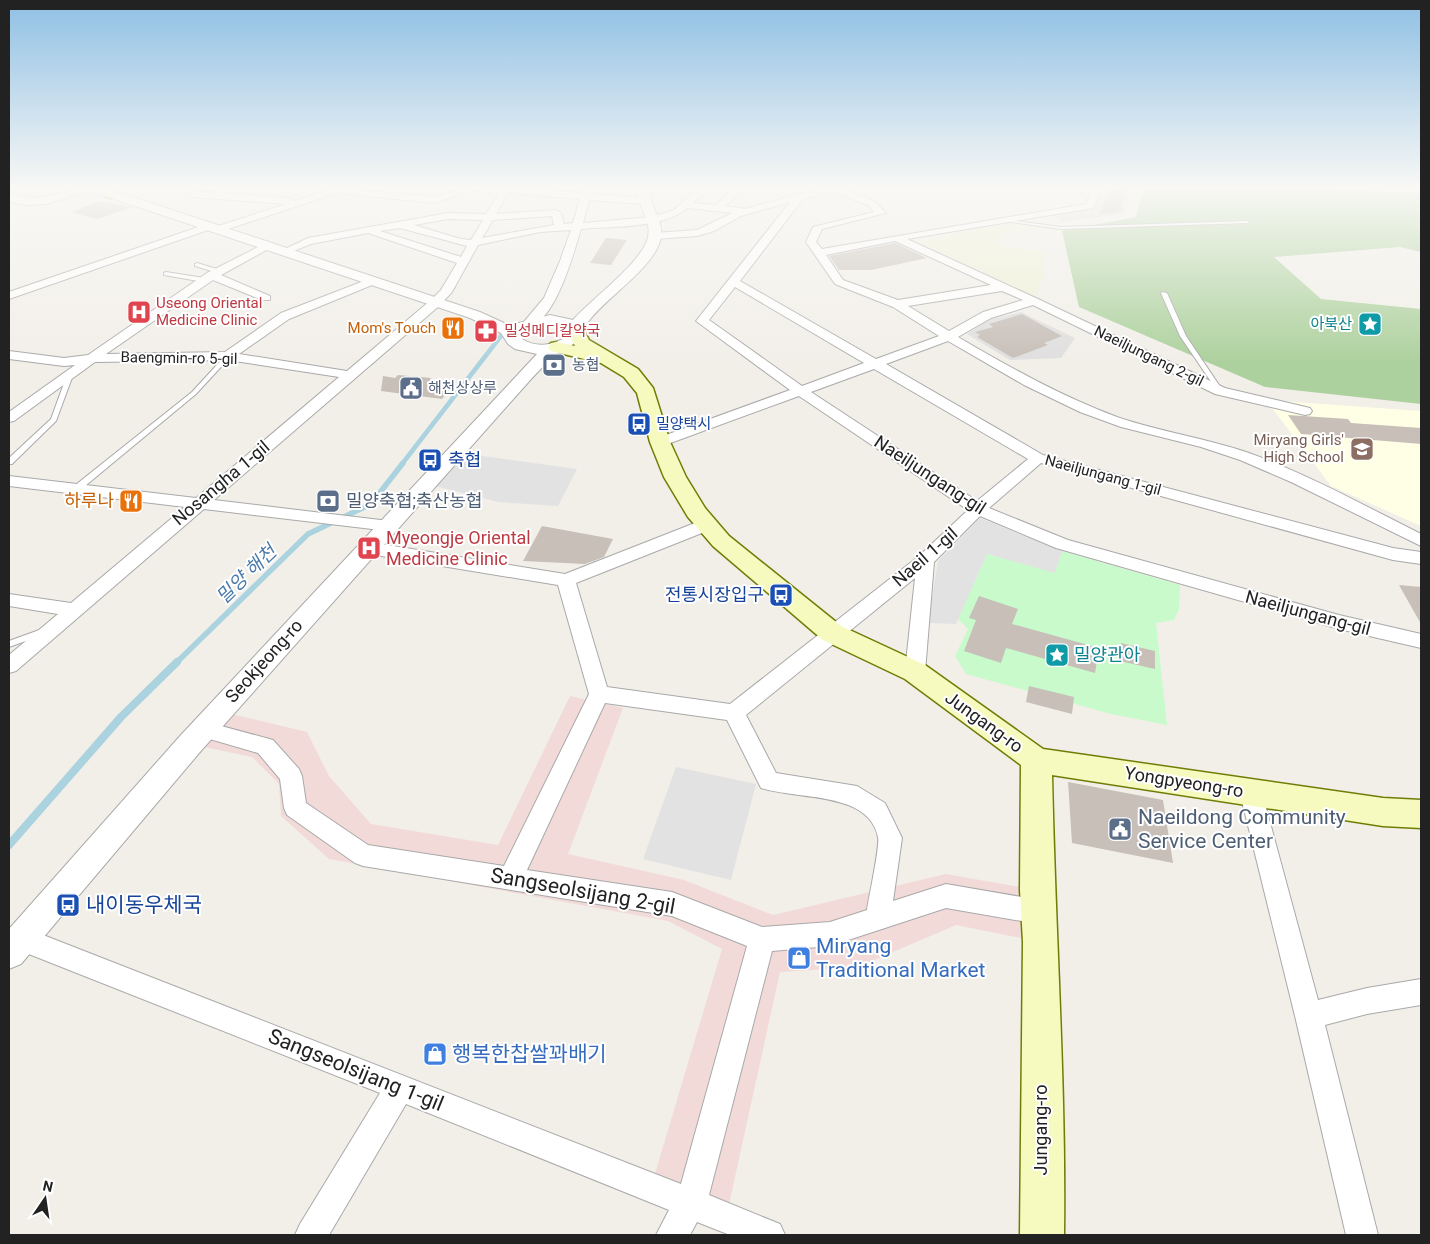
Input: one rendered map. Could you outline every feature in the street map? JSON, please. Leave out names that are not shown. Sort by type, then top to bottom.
[{"type":"main road","points":[[576,331],[582,343],[609,361]]},
{"type":"main road","points":[[557,347],[609,361]]},
{"type":"main road","name":"Jungang-ro","points":[[609,361],[631,373],[646,392],[660,442],[675,478],[706,525],[721,542],[832,633],[915,672],[1036,760],[1037,890],[1040,912],[1042,1235]]},
{"type":"main road","name":"Yongpyeong-ro","points":[[1036,760],[1383,812],[1421,814]]},
{"type":"street","points":[[9,296],[158,246]]},
{"type":"street","points":[[9,418],[95,358],[210,273],[266,246]]},
{"type":"street","points":[[271,246],[475,315],[507,330],[527,356],[526,374]]},
{"type":"street","points":[[286,251],[297,246]]},
{"type":"street","points":[[413,246],[448,258],[464,261]]},
{"type":"street","points":[[435,302],[446,292],[472,246]]},
{"type":"street","points":[[516,341],[521,326],[537,318],[554,294],[569,246]]},
{"type":"street","points":[[560,321],[598,302],[644,258],[650,246]]},
{"type":"street","name":"Naeiljungang-gil","points":[[764,246],[702,321],[800,390],[978,509],[1062,544],[1338,622],[1421,641]]},
{"type":"street","points":[[814,246],[839,282],[897,304],[948,337],[1064,399],[1114,420],[1219,448],[1292,478],[1421,541]]},
{"type":"street","points":[[819,253],[855,246]]},
{"type":"street","name":"Naeiljungang 2-gil","points":[[913,246],[1034,301],[1220,391]]},
{"type":"street","points":[[210,273],[266,298]]},
{"type":"street","points":[[228,356],[284,316],[373,281]]},
{"type":"street","name":"Naeiljungang 1-gil","points":[[734,282],[1038,458],[1394,554],[1421,558]]},
{"type":"street","points":[[897,304],[1002,287]]},
{"type":"street","points":[[554,294],[556,316],[560,321]]},
{"type":"street","points":[[660,442],[948,337],[987,315],[1034,301]]},
{"type":"street","name":"Nosangha 1-gil","points":[[9,666],[435,302]]},
{"type":"street","name":"Seokjeong-ro","points":[[13,943],[318,600],[369,548],[384,525],[546,353],[572,340],[579,322],[598,302]]},
{"type":"street","points":[[475,315],[529,323],[560,321],[568,323],[576,331]]},
{"type":"street","points":[[516,341],[537,349],[557,347]]},
{"type":"street","name":"Baengmin-ro 5-gil","points":[[9,355],[64,362],[95,358],[228,356],[349,375]]},
{"type":"street","points":[[1220,391],[1305,411]]},
{"type":"street","name":"Naeil 1-gil","points":[[832,633],[925,560],[978,509],[1038,458]]},
{"type":"street","points":[[9,481],[384,525]]},
{"type":"street","points":[[369,548],[566,580],[706,525]]},
{"type":"street","points":[[915,672],[925,560]]},
{"type":"street","points":[[511,878],[599,694],[566,580]]},
{"type":"street","points":[[9,600],[73,610]]},
{"type":"street","points":[[599,694],[734,713],[832,633]]},
{"type":"street","points":[[734,713],[769,781],[857,796],[878,810],[890,838],[878,919]]},
{"type":"street","name":"Sangseolsijang 2-gil","points":[[203,729],[265,746],[291,776],[295,808],[363,855],[672,904],[762,939],[830,934],[946,896],[1040,912]]},
{"type":"street","points":[[1251,792],[1309,1016],[1362,1235]]},
{"type":"street","points":[[672,1235],[691,1203],[762,939]]},
{"type":"street","name":"Sangseolsijang 1-gil","points":[[13,943],[400,1087],[769,1235]]},
{"type":"street","points":[[1309,1016],[1367,1001],[1421,992]]},
{"type":"street","points":[[311,1235],[400,1087]]},
{"type":"lane","points":[[197,265],[210,273]]},
{"type":"lane","points":[[166,274],[186,278],[210,273]]},
{"type":"lane","points":[[186,278],[210,273]]},
{"type":"lane","name":"Naeiljungang 2-gil","points":[[1164,293],[1182,336],[1220,391]]},
{"type":"lane","points":[[76,489],[194,393],[228,356]]},
{"type":"lane","points":[[9,462],[54,420],[70,376]]},
{"type":"lane","points":[[9,644],[52,628]]},
{"type":"shaded area","points":[[925,246],[1000,246],[1044,252],[1044,276],[1035,296]]},
{"type":"shaded area","points":[[1021,312],[1075,338],[1061,358],[1010,360],[967,334],[988,320]]},
{"type":"shaded area","name":"Miryang Girls' High School","points":[[1266,400],[1421,411],[1421,526],[1331,486]]},
{"type":"shaded area","points":[[468,454],[577,469],[558,506],[498,502],[435,486]]},
{"type":"shaded area","points":[[980,518],[1062,551],[1055,573],[987,554],[956,624],[928,623],[938,561]]},
{"type":"shaded area","name":"Miryang Traditional Market","points":[[570,696],[623,708],[568,854],[684,880],[773,915],[946,874],[1037,890],[1041,942],[956,925],[858,967],[780,972],[726,1218],[651,1187],[722,949],[668,921],[329,859],[281,816],[279,784],[252,757],[190,744],[219,711],[307,732],[329,776],[371,824],[498,845]]},
{"type":"shaded area","points":[[676,767],[756,784],[731,880],[643,859]]},
{"type":"green space","points":[[1065,246],[1421,246],[1421,252],[1400,247],[1274,257],[1321,299],[1421,309],[1421,404],[1265,387],[1079,307]]},
{"type":"green space","points":[[1062,551],[1180,585],[1179,609],[1174,620],[1156,623],[1167,725],[1111,714],[966,674],[955,656],[968,629],[958,619],[987,554],[1055,572]]},
{"type":"building","points":[[601,246],[623,246],[611,265],[590,263]]},
{"type":"building","points":[[879,246],[902,246],[927,258],[871,270],[839,270],[829,256]]},
{"type":"building","points":[[1022,314],[1062,336],[1044,343],[1048,345],[1013,358],[977,337],[980,335],[975,332],[993,327],[989,324]]},
{"type":"building","points":[[398,375],[431,378],[429,382],[453,385],[442,399],[381,391],[383,376],[395,378]]},
{"type":"building","points":[[1288,415],[1348,419],[1351,423],[1421,428],[1421,444],[1301,434]]},
{"type":"building","points":[[542,526],[613,539],[604,557],[585,564],[523,561]]},
{"type":"building","points":[[1399,585],[1421,587],[1421,624]]},
{"type":"building","points":[[979,596],[1018,609],[1012,624],[1099,648],[1095,673],[1006,648],[1001,663],[964,651],[976,620],[969,618]]},
{"type":"building","points":[[1121,643],[1155,651],[1155,669],[1120,661]]},
{"type":"building","points":[[1029,686],[1074,697],[1072,714],[1026,702]]},
{"type":"building","points":[[1068,782],[1163,800],[1173,863],[1072,843]]},
{"type":"waterway","name":"밀양 해천","points":[[402,464],[504,332]]},
{"type":"waterway","name":"밀양 해천","points":[[176,663],[308,534],[371,504],[403,463]]},
{"type":"waterway","name":"밀양 해천","points":[[9,845],[121,717],[177,662]]},
{"type":"place","name":"Useong Oriental Medicine Clinic","points":[[139,312]]},
{"type":"place","name":"아북산","points":[[1370,324]]},
{"type":"place","name":"Mom's Touch","points":[[453,328]]},
{"type":"place","name":"밀성메디칼약국","points":[[486,331]]},
{"type":"place","name":"농협","points":[[554,365]]},
{"type":"place","name":"해천상상루","points":[[411,388]]},
{"type":"place","name":"밀양택시","points":[[639,424]]},
{"type":"place","name":"Miryang Girls' High School","points":[[1362,449]]},
{"type":"place","name":"축협","points":[[430,460]]},
{"type":"place","name":"하루나","points":[[131,501]]},
{"type":"place","name":"밀양축협;축산농협","points":[[328,501]]},
{"type":"place","name":"Myeongje Oriental Medicine Clinic","points":[[369,548]]},
{"type":"place","name":"전통시장입구","points":[[781,595]]},
{"type":"place","name":"밀양관아","points":[[1057,655]]},
{"type":"place","name":"Naeildong Community Service Center","points":[[1120,829]]},
{"type":"place","name":"내이동우체국","points":[[68,905]]},
{"type":"place","name":"Miryang Traditional Market","points":[[799,958]]},
{"type":"place","name":"행복한찹쌀꽈배기","points":[[435,1054]]}]
